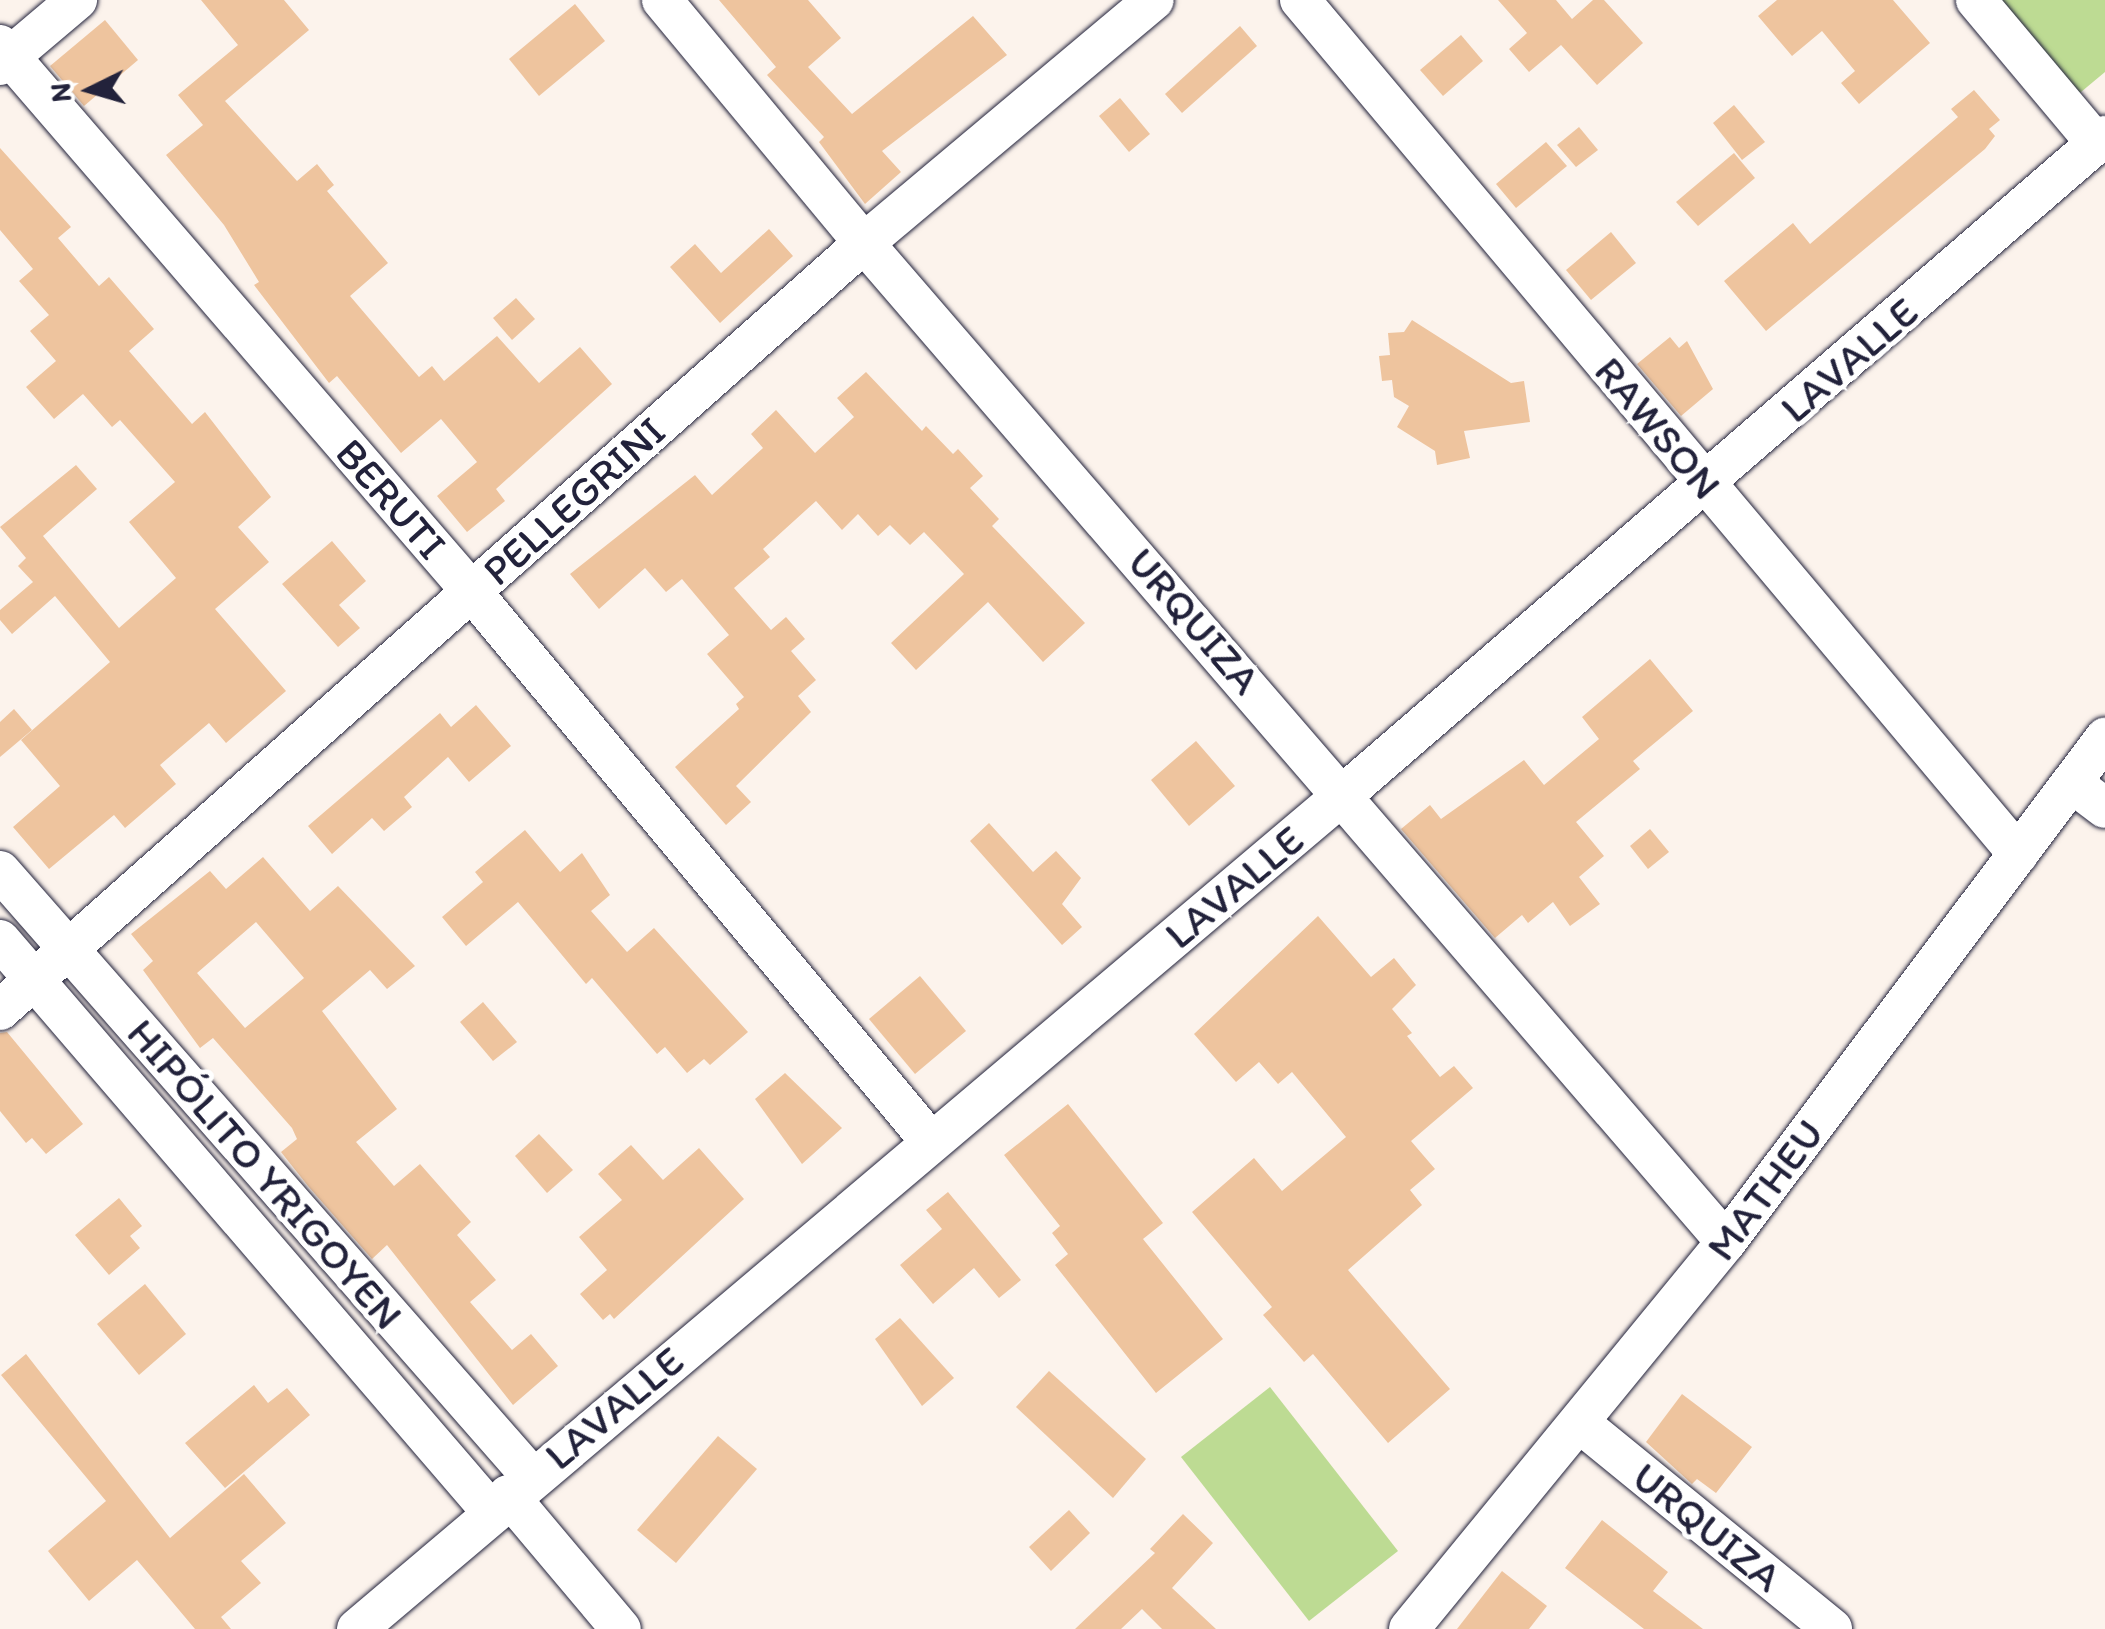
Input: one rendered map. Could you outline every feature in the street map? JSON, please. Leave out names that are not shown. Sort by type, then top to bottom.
[{"type":"street","points":[[3,55],[77,0]]},
{"type":"street","name":"URQUIZA","points":[[662,0],[864,243],[1344,794],[1726,1242]]},
{"type":"street","name":"PELLEGRINI","points":[[0,1010],[70,952],[864,243],[1154,0]]},
{"type":"street","name":"RAWSON","points":[[1300,0],[2018,854]]},
{"type":"street","points":[[1976,0],[2101,140]]},
{"type":"street","name":"BERUTI","points":[[3,55],[472,592],[932,1142]]},
{"type":"street","name":"LAVALLE","points":[[357,1629],[510,1494],[1344,794],[2101,140]]},
{"type":"street","name":"MATHEU","points":[[1409,1629],[1581,1424],[1726,1242],[2105,738]]},
{"type":"street","points":[[2072,782],[2105,808]]},
{"type":"street","name":"HIPÓLITO YRIGOYEN","points":[[0,870],[621,1629]]},
{"type":"street","name":"HIPÓLITO YRIGOYEN","points":[[0,940],[510,1494]]},
{"type":"street","name":"URQUIZA","points":[[1581,1424],[1832,1629]]},
{"type":"green space","points":[[1997,0],[2105,0],[2105,72],[2075,97]]},
{"type":"green space","points":[[1270,1387],[1398,1551],[1309,1621],[1181,1457]]},
{"type":"building","points":[[201,0],[284,0],[309,30],[225,101],[297,181],[317,164],[334,185],[327,191],[388,263],[350,296],[419,377],[432,366],[444,381],[497,336],[539,383],[580,347],[612,384],[496,489],[505,501],[467,532],[437,496],[477,462],[441,419],[401,453],[337,376],[329,383],[254,285],[259,282],[224,225],[166,155],[203,125],[178,95],[238,45]]},
{"type":"building","points":[[719,0],[808,0],[841,38],[808,67],[852,114],[973,16],[1007,55],[882,151],[901,172],[865,204],[819,142],[824,137],[767,75],[776,67]]},
{"type":"building","points":[[1498,0],[1556,0],[1572,19],[1593,0],[1604,0],[1643,43],[1597,85],[1561,45],[1529,72],[1509,49],[1527,33]]},
{"type":"building","points":[[1777,0],[1893,0],[1930,43],[1859,104],[1841,83],[1855,71],[1822,31],[1792,56],[1758,16]]},
{"type":"building","points":[[575,4],[605,41],[539,96],[509,59]]},
{"type":"building","points":[[105,20],[138,60],[84,106],[50,66]]},
{"type":"building","points":[[1240,26],[1257,46],[1182,113],[1165,94]]},
{"type":"building","points":[[1461,35],[1483,61],[1443,96],[1420,70]]},
{"type":"building","points":[[1974,90],[2000,120],[1989,129],[1995,136],[1985,149],[1766,331],[1724,281],[1793,223],[1810,244],[1958,117],[1951,109]]},
{"type":"building","points":[[1120,98],[1150,134],[1129,152],[1099,116]]},
{"type":"building","points":[[1734,105],[1765,142],[1742,160],[1713,123]]},
{"type":"building","points":[[1579,127],[1598,150],[1576,167],[1557,145]]},
{"type":"building","points":[[1546,142],[1567,166],[1516,208],[1496,184]]},
{"type":"building","points":[[0,148],[71,227],[58,238],[99,286],[109,277],[154,329],[129,351],[192,424],[205,412],[271,497],[238,527],[269,562],[215,609],[286,691],[226,743],[209,723],[160,765],[176,784],[125,828],[114,815],[49,869],[13,827],[60,786],[21,740],[110,662],[55,596],[12,634],[0,620],[0,610],[33,582],[18,566],[26,558],[0,527],[76,465],[97,489],[43,536],[119,628],[176,578],[129,522],[175,482],[120,420],[112,427],[83,394],[54,419],[26,387],[56,361],[30,331],[49,315],[19,281],[33,269],[0,230]]},
{"type":"building","points":[[1734,153],[1755,178],[1698,226],[1676,202]]},
{"type":"building","points":[[769,229],[793,256],[720,323],[670,267],[695,244],[721,273]]},
{"type":"building","points":[[1611,232],[1636,263],[1591,300],[1566,270]]},
{"type":"building","points":[[516,298],[535,319],[512,340],[493,318]]},
{"type":"building","points":[[1412,320],[1511,383],[1524,381],[1530,422],[1464,431],[1470,458],[1437,465],[1435,451],[1397,427],[1409,406],[1394,397],[1392,380],[1382,381],[1379,356],[1390,355],[1388,333],[1404,332]]},
{"type":"building","points":[[1670,337],[1679,348],[1687,341],[1713,389],[1681,416],[1637,364]]},
{"type":"building","points":[[866,372],[922,431],[926,426],[953,454],[958,449],[983,476],[970,488],[999,519],[992,526],[1085,623],[1043,662],[988,602],[916,670],[891,643],[964,574],[924,532],[910,545],[890,525],[878,536],[858,514],[842,530],[816,501],[763,549],[770,557],[734,588],[771,630],[786,617],[805,639],[791,651],[816,680],[798,696],[811,712],[736,786],[751,802],[726,825],[675,767],[739,709],[736,704],[744,697],[707,654],[729,635],[682,579],[666,592],[645,568],[599,609],[570,574],[695,475],[712,495],[763,448],[751,434],[776,410],[815,453],[854,417],[837,398]]},
{"type":"building","points":[[332,541],[366,581],[339,605],[360,628],[338,647],[282,584]]},
{"type":"building","points":[[1650,659],[1693,711],[1633,761],[1640,769],[1576,822],[1604,856],[1579,877],[1600,904],[1570,926],[1553,902],[1528,923],[1522,915],[1495,938],[1401,829],[1430,805],[1441,819],[1524,760],[1544,785],[1599,739],[1582,717]]},
{"type":"building","points":[[476,705],[511,746],[469,782],[448,757],[404,797],[412,807],[384,831],[372,818],[332,854],[308,826],[440,713],[451,727]]},
{"type":"building","points":[[14,709],[32,730],[0,757],[0,722]]},
{"type":"building","points":[[1196,741],[1235,786],[1189,826],[1151,780]]},
{"type":"building","points":[[989,823],[1033,872],[1056,851],[1081,878],[1062,904],[1082,927],[1062,945],[970,841]]},
{"type":"building","points":[[1650,829],[1669,852],[1648,869],[1630,846]]},
{"type":"building","points":[[525,830],[560,872],[582,853],[610,895],[591,911],[627,952],[654,928],[748,1032],[710,1065],[704,1059],[687,1073],[665,1047],[657,1054],[592,978],[586,984],[518,902],[466,946],[442,917],[483,882],[475,872]]},
{"type":"building","points":[[263,857],[310,911],[338,886],[415,966],[387,989],[370,970],[322,1011],[397,1109],[356,1142],[394,1186],[420,1164],[471,1222],[457,1235],[496,1280],[470,1302],[512,1350],[531,1334],[558,1366],[513,1405],[387,1245],[372,1259],[308,1186],[281,1152],[297,1139],[292,1128],[213,1038],[200,1048],[143,970],[153,961],[131,934],[210,871],[226,889]],"holes":[[[256,922],[304,978],[245,1028],[197,973]]]},
{"type":"building","points":[[1318,916],[1371,977],[1394,958],[1416,985],[1392,1009],[1412,1033],[1407,1036],[1440,1077],[1454,1066],[1473,1088],[1411,1141],[1435,1169],[1410,1190],[1422,1205],[1348,1270],[1450,1389],[1388,1443],[1313,1354],[1304,1362],[1263,1315],[1272,1307],[1192,1212],[1254,1158],[1282,1191],[1346,1137],[1292,1072],[1278,1084],[1259,1062],[1236,1082],[1194,1034]]},
{"type":"building","points":[[920,976],[966,1031],[915,1074],[869,1019]]},
{"type":"building","points":[[483,1002],[517,1042],[493,1061],[460,1022]]},
{"type":"building","points":[[7,1032],[83,1124],[46,1154],[32,1138],[26,1143],[0,1111],[0,1033]]},
{"type":"building","points":[[785,1073],[842,1128],[802,1164],[755,1099]]},
{"type":"building","points":[[1068,1104],[1163,1223],[1143,1239],[1223,1339],[1156,1393],[1055,1265],[1068,1254],[1052,1233],[1060,1226],[1004,1155]]},
{"type":"building","points":[[539,1134],[573,1170],[547,1193],[515,1156]]},
{"type":"building","points":[[631,1145],[663,1180],[699,1148],[744,1199],[614,1319],[610,1314],[603,1320],[580,1294],[607,1270],[579,1237],[622,1200],[598,1174]]},
{"type":"building","points":[[948,1192],[1021,1280],[999,1298],[974,1268],[933,1304],[900,1265],[942,1229],[926,1210]]},
{"type":"building","points":[[119,1198],[142,1226],[130,1236],[140,1248],[109,1275],[75,1235]]},
{"type":"building","points":[[145,1284],[186,1334],[139,1375],[97,1324]]},
{"type":"building","points":[[900,1318],[954,1378],[922,1406],[875,1339]]},
{"type":"building","points":[[26,1354],[170,1538],[244,1474],[286,1523],[241,1561],[261,1583],[221,1617],[231,1629],[195,1629],[137,1560],[89,1601],[48,1551],[106,1501],[1,1375]]},
{"type":"building","points":[[1049,1371],[1146,1459],[1113,1498],[1016,1407]]},
{"type":"building","points":[[254,1385],[268,1403],[287,1388],[310,1415],[225,1488],[185,1443]]},
{"type":"building","points":[[1682,1394],[1752,1447],[1716,1493],[1697,1479],[1692,1484],[1646,1442]]},
{"type":"building","points":[[718,1436],[757,1469],[676,1563],[637,1530]]},
{"type":"building","points":[[1069,1510],[1090,1533],[1051,1571],[1029,1547]]},
{"type":"building","points":[[1183,1514],[1213,1543],[1172,1588],[1216,1629],[1162,1629],[1142,1609],[1121,1629],[1075,1629],[1155,1553],[1150,1549]]},
{"type":"building","points":[[1602,1520],[1668,1572],[1653,1591],[1703,1629],[1644,1629],[1565,1568]]},
{"type":"building","points":[[1502,1571],[1547,1606],[1529,1629],[1457,1629]]}]
